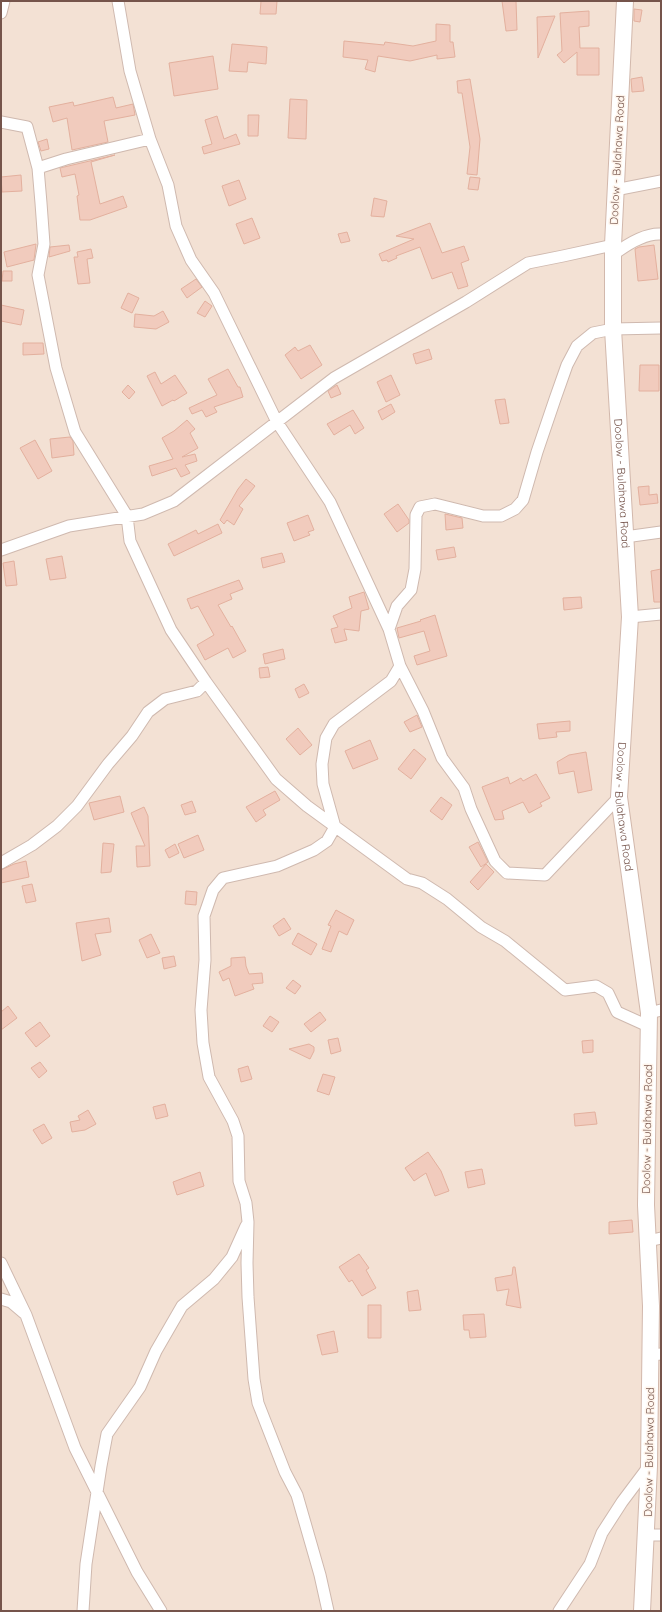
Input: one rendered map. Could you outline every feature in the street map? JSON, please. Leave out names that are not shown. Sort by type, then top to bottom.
[{"type":"main road","name":"Doolow - Bulahawa Road","points":[[625,1],[613,250],[613,329],[630,617],[619,797],[652,1016],[648,1068],[646,1205],[654,1240],[651,1306],[656,1354],[649,1466],[654,1535],[642,1611]]},
{"type":"street","points":[[1,13],[4,1]]},
{"type":"street","points":[[118,1],[130,71],[150,139],[168,185],[176,226],[179,233],[191,260],[214,293],[277,422],[330,502],[389,629],[400,666],[423,711],[442,758],[464,788],[471,809],[495,861],[507,873],[545,875],[619,797]]},
{"type":"street","points":[[1,122],[27,127],[38,168],[44,244],[38,275],[56,368],[75,432],[127,516],[130,541],[171,630],[206,682],[276,779],[307,806],[407,879],[422,883],[447,899],[481,927],[505,941],[564,990],[596,986],[608,993],[617,1012],[652,1016]]},
{"type":"street","points":[[38,168],[66,159],[150,139]]},
{"type":"street","points":[[615,190],[661,181]]},
{"type":"street","points":[[2,547],[69,526],[143,514],[174,501],[334,378],[466,302],[528,263],[563,256],[613,250],[655,234],[661,234]]},
{"type":"street","points":[[389,629],[397,606],[411,590],[414,569],[416,514],[420,507],[435,504],[483,516],[502,516],[515,509],[523,500],[555,399],[577,346],[593,333],[613,329],[661,328]]},
{"type":"street","points":[[625,537],[661,532]]},
{"type":"street","points":[[630,617],[661,614]]},
{"type":"street","points":[[328,1611],[320,1575],[297,1495],[284,1472],[258,1403],[254,1379],[248,1297],[248,1222],[246,1203],[239,1181],[238,1136],[233,1121],[209,1077],[203,1043],[201,1010],[205,960],[204,916],[213,890],[223,878],[277,866],[314,850],[327,841],[335,827],[323,784],[322,764],[326,738],[334,724],[391,681],[400,666]]},
{"type":"street","points":[[1,863],[32,845],[58,826],[77,806],[108,764],[132,736],[148,712],[165,699],[197,691],[206,682]]},
{"type":"street","points":[[83,1611],[86,1564],[107,1434],[140,1387],[156,1351],[182,1306],[214,1279],[232,1257],[248,1222]]},
{"type":"street","points":[[1,1263],[26,1315],[75,1448],[137,1572],[161,1611]]},
{"type":"street","points":[[1,1299],[11,1302],[26,1315]]},
{"type":"street","points":[[559,1611],[590,1564],[602,1532],[649,1466]]},
{"type":"shaded area","points":[[1,1],[661,1],[661,1611],[1,1611]]},
{"type":"building","points":[[261,1],[277,1],[276,14],[260,14]]},
{"type":"building","points":[[502,1],[516,1],[517,30],[506,31]]},
{"type":"building","points":[[634,9],[642,10],[640,22],[634,21]]},
{"type":"building","points":[[589,11],[589,26],[579,27],[580,48],[599,48],[599,75],[577,75],[577,52],[564,63],[557,55],[562,51],[560,13]]},
{"type":"building","points":[[555,16],[538,58],[537,17]]},
{"type":"building","points":[[436,24],[450,25],[450,42],[453,42],[455,57],[437,59],[437,55],[410,61],[378,56],[375,72],[365,69],[368,60],[343,57],[344,41],[384,45],[385,42],[413,46],[436,41]]},
{"type":"building","points":[[232,44],[267,47],[266,64],[248,62],[247,72],[229,71]]},
{"type":"building","points":[[213,56],[218,89],[174,96],[169,63]]},
{"type":"building","points":[[642,77],[644,91],[632,92],[631,79]]},
{"type":"building","points":[[470,79],[480,139],[477,175],[467,174],[470,147],[462,93],[458,93],[457,81]]},
{"type":"building","points":[[113,97],[116,108],[133,104],[135,115],[104,121],[108,142],[72,150],[67,118],[53,122],[49,107],[73,102],[74,106]]},
{"type":"building","points":[[290,99],[307,100],[306,139],[288,138]]},
{"type":"building","points":[[248,115],[259,115],[258,136],[248,136]]},
{"type":"building","points":[[217,116],[224,139],[236,134],[240,144],[204,154],[202,147],[212,144],[205,120]]},
{"type":"building","points":[[47,139],[49,149],[41,151],[38,142]]},
{"type":"building","points":[[115,155],[91,162],[100,204],[123,196],[127,207],[90,220],[80,220],[77,196],[79,195],[75,174],[62,177],[60,168]]},
{"type":"building","points":[[21,175],[22,191],[2,192],[1,177]]},
{"type":"building","points":[[470,177],[480,178],[478,190],[468,189]]},
{"type":"building","points":[[239,180],[246,199],[229,206],[222,186]]},
{"type":"building","points":[[374,198],[387,201],[384,217],[371,216]]},
{"type":"building","points":[[252,218],[260,238],[244,244],[236,224]]},
{"type":"building","points":[[430,223],[442,253],[464,246],[469,260],[461,263],[468,286],[458,289],[452,272],[432,279],[420,247],[396,256],[397,258],[388,262],[387,260],[382,261],[379,254],[414,239],[396,236]]},
{"type":"building","points":[[347,232],[350,241],[341,243],[338,234]]},
{"type":"building","points":[[36,244],[34,260],[7,267],[4,252]]},
{"type":"building","points":[[69,245],[70,251],[49,257],[50,247]]},
{"type":"building","points":[[654,245],[658,279],[638,281],[635,249]]},
{"type":"building","points":[[91,249],[93,258],[87,259],[90,283],[78,284],[74,257],[78,257],[77,252]]},
{"type":"building","points":[[3,271],[12,271],[12,281],[2,281]]},
{"type":"building","points":[[196,279],[202,287],[187,298],[181,289]]},
{"type":"building","points":[[128,293],[139,298],[132,313],[121,308]]},
{"type":"building","points":[[205,301],[212,306],[205,317],[197,313]]},
{"type":"building","points":[[1,305],[24,310],[21,325],[1,321]]},
{"type":"building","points":[[163,311],[169,322],[156,329],[134,327],[135,314],[154,316]]},
{"type":"building","points":[[23,343],[43,343],[44,354],[23,355]]},
{"type":"building","points":[[310,345],[322,365],[301,379],[285,355],[295,347],[298,351]]},
{"type":"building","points":[[429,349],[432,359],[416,364],[413,354]]},
{"type":"building","points":[[640,365],[659,365],[659,391],[639,391]]},
{"type":"building","points":[[228,369],[238,387],[240,387],[243,397],[214,407],[217,412],[206,417],[202,410],[192,414],[189,408],[217,395],[208,379]]},
{"type":"building","points":[[155,372],[161,384],[175,375],[187,393],[162,406],[147,376]]},
{"type":"building","points":[[391,375],[400,395],[386,402],[377,382]]},
{"type":"building","points":[[128,385],[135,392],[129,399],[122,392]]},
{"type":"building","points":[[337,385],[341,394],[331,398],[328,391]]},
{"type":"building","points":[[505,399],[509,423],[500,424],[495,400]]},
{"type":"building","points":[[391,404],[395,412],[382,420],[378,411]]},
{"type":"building","points":[[353,410],[364,428],[355,434],[350,425],[334,435],[327,424]]},
{"type":"building","points":[[187,420],[195,429],[190,433],[198,448],[182,457],[195,454],[197,461],[185,465],[190,473],[181,477],[176,468],[152,476],[149,466],[173,459],[162,438],[174,431]]},
{"type":"building","points":[[70,437],[73,441],[74,455],[52,458],[50,439]]},
{"type":"building","points":[[35,440],[52,471],[38,479],[20,448]]},
{"type":"building","points":[[246,479],[255,486],[239,506],[243,509],[234,525],[227,520],[224,524],[220,520],[238,489]]},
{"type":"building","points":[[649,486],[649,495],[657,494],[658,503],[640,505],[638,487]]},
{"type":"building","points":[[398,504],[409,520],[409,523],[397,532],[384,514]]},
{"type":"building","points":[[445,514],[462,518],[463,528],[446,530]]},
{"type":"building","points":[[308,515],[314,530],[308,532],[310,535],[294,541],[287,523]]},
{"type":"building","points":[[218,524],[222,533],[174,556],[168,544],[196,530],[198,534]]},
{"type":"building","points":[[454,547],[456,557],[438,560],[436,550]]},
{"type":"building","points":[[282,553],[285,562],[263,568],[261,558]]},
{"type":"building","points":[[62,556],[66,578],[50,580],[46,559]]},
{"type":"building","points":[[14,561],[17,585],[6,586],[3,563]]},
{"type":"building","points":[[661,569],[661,602],[654,602],[651,571]]},
{"type":"building","points":[[239,580],[243,589],[230,594],[232,599],[218,605],[246,651],[233,658],[228,648],[205,660],[197,645],[214,635],[198,606],[191,609],[187,599]]},
{"type":"building","points":[[364,592],[369,609],[361,611],[359,631],[344,629],[347,640],[335,643],[331,629],[338,627],[333,616],[352,608],[349,597]]},
{"type":"building","points":[[581,597],[582,608],[564,610],[563,598]]},
{"type":"building","points":[[435,615],[447,656],[417,665],[414,656],[430,651],[424,631],[399,638],[397,628]]},
{"type":"building","points":[[283,649],[285,659],[265,664],[263,654]]},
{"type":"building","points":[[268,667],[270,677],[260,678],[259,668]]},
{"type":"building","points":[[304,684],[309,693],[299,698],[295,689]]},
{"type":"building","points":[[417,715],[422,727],[410,732],[404,722]]},
{"type":"building","points":[[570,721],[570,731],[556,732],[557,737],[539,739],[537,724]]},
{"type":"building","points":[[298,728],[312,745],[300,755],[286,739]]},
{"type":"building","points":[[370,740],[378,759],[353,769],[345,751]]},
{"type":"building","points":[[414,749],[426,759],[411,779],[398,769]]},
{"type":"building","points":[[586,752],[592,790],[578,793],[574,771],[559,774],[557,762],[569,755]]},
{"type":"building","points":[[536,774],[550,798],[540,803],[542,806],[529,813],[523,802],[502,811],[504,819],[495,820],[482,787],[508,777],[510,784],[521,778],[523,781]]},
{"type":"building","points":[[275,791],[280,800],[263,810],[266,815],[256,822],[246,807]]},
{"type":"building","points":[[120,796],[124,812],[94,820],[89,803]]},
{"type":"building","points":[[441,797],[452,805],[442,820],[430,811]]},
{"type":"building","points":[[192,801],[196,812],[185,815],[181,805]]},
{"type":"building","points":[[144,807],[148,816],[150,866],[137,867],[136,846],[145,846],[131,813]]},
{"type":"building","points":[[198,835],[204,850],[184,858],[178,844]]},
{"type":"building","points":[[478,842],[488,862],[481,867],[469,847]]},
{"type":"building","points":[[103,843],[114,844],[111,872],[101,873]]},
{"type":"building","points":[[175,844],[179,853],[169,858],[165,850]]},
{"type":"building","points":[[26,861],[29,877],[1,883],[1,870],[14,864]]},
{"type":"building","points":[[486,864],[494,872],[478,890],[470,882]]},
{"type":"building","points":[[32,884],[36,901],[26,903],[22,886]]},
{"type":"building","points":[[186,891],[197,892],[196,905],[185,904]]},
{"type":"building","points":[[336,910],[354,920],[347,935],[339,931],[331,952],[322,949],[331,926],[328,925]]},
{"type":"building","points":[[109,918],[111,932],[95,934],[101,955],[82,961],[76,923]]},
{"type":"building","points":[[284,918],[291,929],[279,936],[273,926]]},
{"type":"building","points":[[298,933],[317,944],[311,955],[292,944]]},
{"type":"building","points":[[151,934],[160,953],[147,958],[139,940]]},
{"type":"building","points":[[174,956],[176,966],[164,969],[162,958]]},
{"type":"building","points":[[245,957],[249,974],[262,973],[263,983],[252,984],[254,989],[235,996],[229,978],[223,981],[219,972],[231,966],[231,958]]},
{"type":"building","points":[[293,980],[301,986],[295,994],[286,988]]},
{"type":"building","points":[[8,1006],[17,1018],[1,1030],[1,1012]]},
{"type":"building","points":[[320,1012],[326,1020],[311,1032],[304,1024]]},
{"type":"building","points":[[270,1016],[279,1022],[272,1032],[263,1026]]},
{"type":"building","points":[[40,1022],[50,1036],[36,1047],[25,1033]]},
{"type":"building","points":[[338,1038],[341,1051],[331,1054],[328,1040]]},
{"type":"building","points":[[593,1040],[593,1052],[583,1053],[582,1041]]},
{"type":"building","points":[[309,1044],[314,1047],[314,1051],[310,1059],[289,1049]]},
{"type":"building","points":[[40,1062],[47,1071],[39,1078],[31,1068]]},
{"type":"building","points":[[248,1066],[252,1079],[241,1082],[238,1069]]},
{"type":"building","points":[[323,1074],[335,1077],[329,1095],[317,1091]]},
{"type":"building","points":[[165,1104],[168,1116],[156,1119],[153,1107]]},
{"type":"building","points":[[88,1110],[96,1124],[85,1130],[72,1132],[70,1122],[80,1120],[78,1116]]},
{"type":"building","points":[[595,1112],[597,1124],[575,1126],[574,1114]]},
{"type":"building","points":[[44,1124],[52,1138],[42,1144],[33,1130]]},
{"type":"building","points":[[428,1152],[441,1171],[449,1191],[435,1196],[426,1173],[414,1181],[405,1168]]},
{"type":"building","points":[[482,1169],[485,1184],[468,1188],[465,1172]]},
{"type":"building","points":[[200,1172],[204,1186],[177,1195],[173,1182]]},
{"type":"building","points":[[632,1220],[633,1232],[609,1234],[609,1222]]},
{"type":"building","points":[[359,1254],[369,1268],[366,1270],[376,1288],[362,1296],[352,1280],[349,1282],[339,1267]]},
{"type":"building","points":[[513,1267],[515,1267],[521,1308],[506,1305],[509,1289],[497,1291],[495,1278],[512,1275]]},
{"type":"building","points":[[418,1290],[421,1310],[409,1311],[407,1292]]},
{"type":"building","points":[[368,1305],[381,1305],[381,1338],[368,1338]]},
{"type":"building","points":[[484,1314],[486,1337],[470,1338],[469,1330],[464,1330],[463,1315]]},
{"type":"building","points":[[334,1331],[338,1352],[322,1355],[317,1335]]}]
